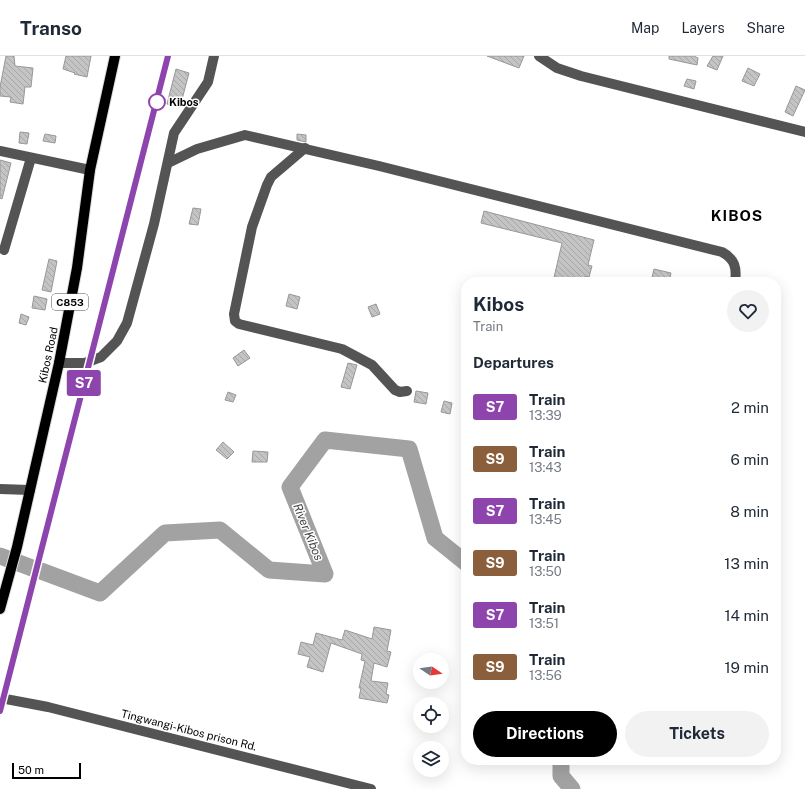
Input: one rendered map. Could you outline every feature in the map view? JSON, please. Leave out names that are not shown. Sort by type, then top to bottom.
[{"type":"main road","name":"Kibos Road","points":[[0,610],[17,547],[59,363],[77,268],[90,170],[115,56]]},
{"type":"street","points":[[59,363],[85,363],[101,357],[117,341],[127,323],[168,163],[174,133],[208,82],[214,56]]},
{"type":"street","points":[[538,56],[557,68],[581,76],[805,132]]},
{"type":"street","points":[[168,163],[196,149],[245,135],[305,148],[615,224],[722,252],[730,256],[735,262],[736,277]]},
{"type":"street","points":[[305,148],[271,177],[267,185],[252,227],[234,314],[235,321],[239,324],[342,349],[372,365],[395,390],[400,392],[407,391]]},
{"type":"street","points":[[0,151],[90,170]]},
{"type":"street","points":[[4,250],[31,158]]},
{"type":"street","points":[[0,489],[30,490]]},
{"type":"street","name":"Tingwangi-Kibos prison Rd.","points":[[0,698],[48,707],[371,789]]},
{"type":"building","points":[[6,56],[14,56],[15,66],[33,68],[31,87],[25,87],[23,104],[10,102],[11,97],[0,96],[0,87]]},
{"type":"building","points":[[66,56],[91,56],[87,77],[74,74],[75,73],[63,69]]},
{"type":"building","points":[[487,56],[524,56],[519,68]]},
{"type":"building","points":[[669,56],[694,56],[698,58],[697,65],[669,59]]},
{"type":"building","points":[[713,56],[723,56],[717,70],[707,66]]},
{"type":"building","points":[[748,68],[760,74],[754,86],[742,81]]},
{"type":"building","points":[[176,69],[189,73],[180,107],[167,104]]},
{"type":"building","points":[[687,79],[696,81],[694,89],[684,86]]},
{"type":"building","points":[[796,86],[805,90],[793,116],[785,112]]},
{"type":"building","points":[[20,132],[29,133],[27,144],[19,143]]},
{"type":"building","points":[[45,134],[56,136],[55,143],[43,141]]},
{"type":"building","points":[[297,134],[306,135],[306,142],[297,140]]},
{"type":"building","points":[[0,160],[11,163],[2,199],[0,198]]},
{"type":"building","points":[[193,208],[201,209],[198,225],[189,224]]},
{"type":"building","points":[[484,211],[594,240],[588,265],[592,266],[589,277],[554,277],[562,243],[481,223]]},
{"type":"building","points":[[49,259],[57,261],[51,292],[42,290]]},
{"type":"building","points":[[654,269],[671,273],[670,277],[652,277]]},
{"type":"building","points":[[289,294],[300,297],[297,309],[286,306]]},
{"type":"building","points":[[34,296],[47,299],[45,310],[32,308]]},
{"type":"building","points":[[376,304],[380,314],[372,317],[368,307]]},
{"type":"building","points":[[21,314],[29,317],[26,325],[19,323]]},
{"type":"building","points":[[244,350],[250,358],[238,366],[233,358]]},
{"type":"building","points":[[348,363],[357,365],[350,389],[341,387]]},
{"type":"building","points":[[416,391],[428,393],[426,404],[414,402]]},
{"type":"building","points":[[228,392],[236,395],[233,402],[225,400]]},
{"type":"building","points":[[444,401],[452,403],[450,414],[441,412]]},
{"type":"building","points":[[223,442],[234,452],[227,459],[216,450]]},
{"type":"building","points":[[253,451],[268,452],[267,462],[252,462]]},
{"type":"building","points":[[374,627],[391,630],[387,651],[391,652],[387,667],[374,663],[371,681],[388,683],[386,694],[389,695],[387,703],[359,698],[361,688],[359,688],[365,661],[361,660],[362,654],[331,643],[323,672],[307,667],[310,657],[298,654],[301,642],[313,645],[316,633],[342,640],[345,630],[372,639]]},
{"type":"waterway","name":"River Kibos","points":[[41,571],[100,593],[165,533],[220,530],[269,570],[325,574],[290,487],[325,440],[409,449],[435,538],[461,559]]},
{"type":"waterway","points":[[0,556],[32,568]]},
{"type":"waterway","name":"River Kibos","points":[[561,765],[561,776],[572,789]]},
{"type":"railway","points":[[0,711],[168,56]]},
{"type":"train","name":"S7","points":[[0,711],[168,56]]},
{"type":"place","name":"Kibos","points":[[157,102]]},
{"type":"district","name":"KIBOS","points":[[737,216]]}]
